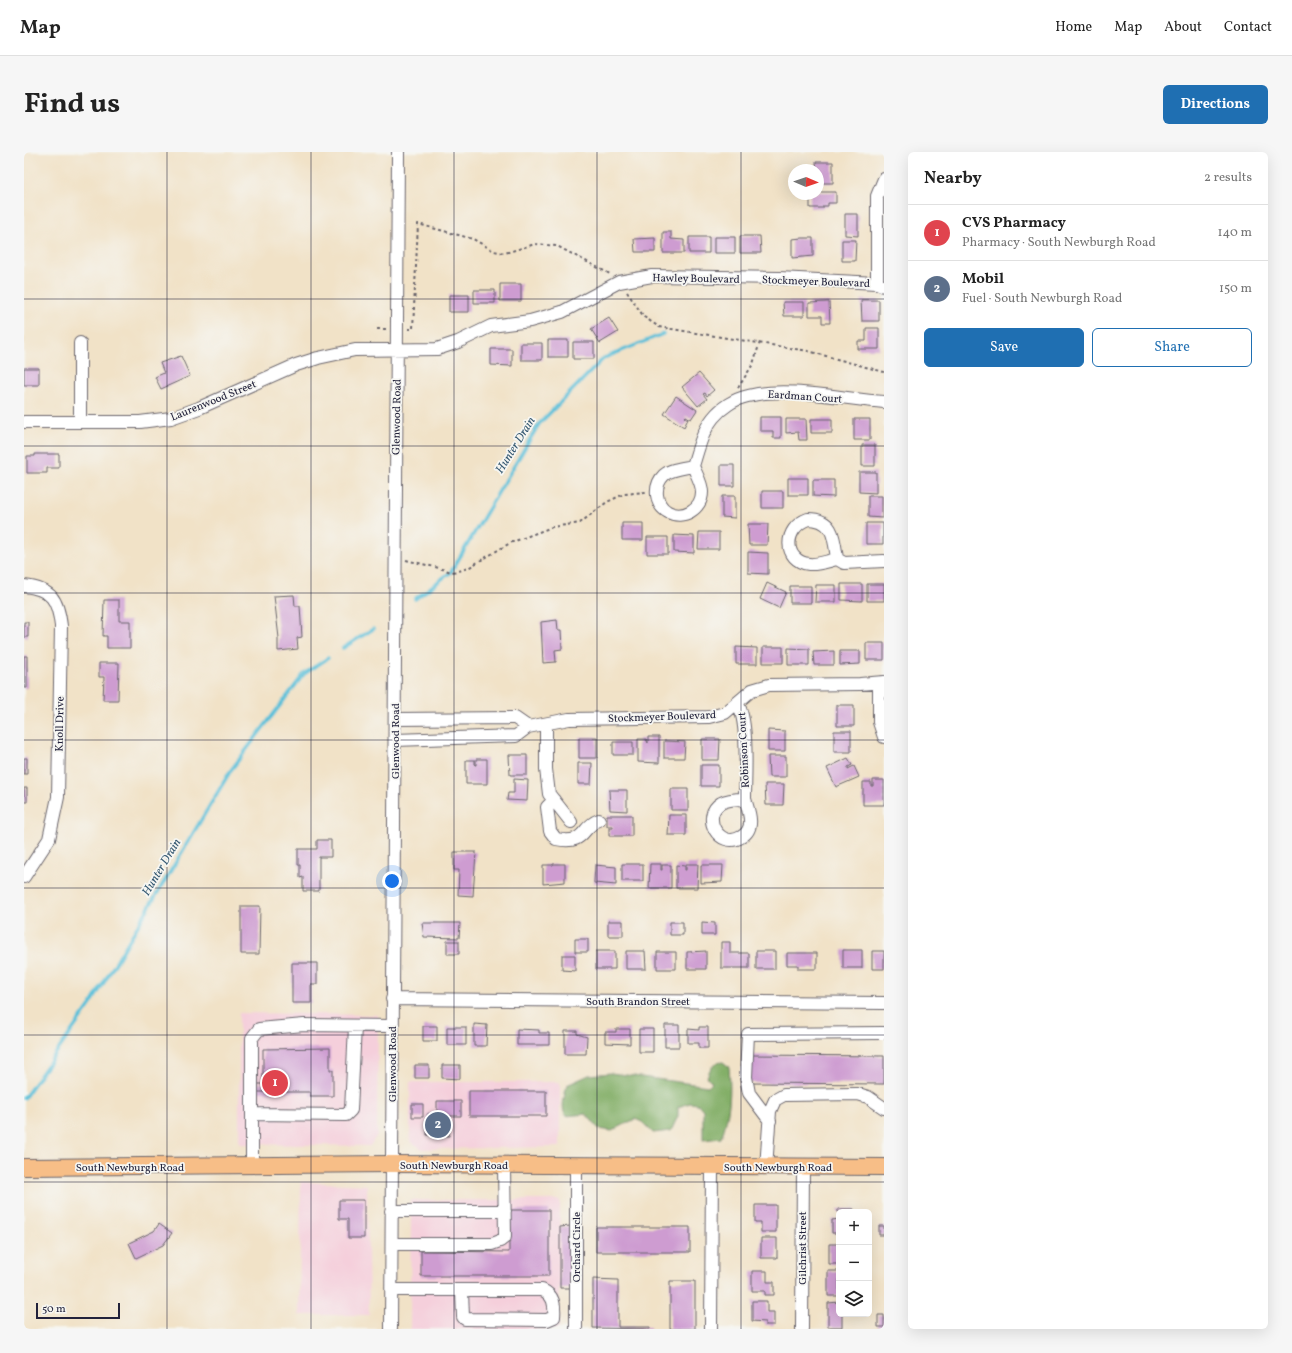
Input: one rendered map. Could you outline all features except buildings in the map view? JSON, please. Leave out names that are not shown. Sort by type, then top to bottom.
[{"type":"main road","name":"South Newburgh Road","points":[[24,1167],[391,1164],[766,1168],[884,1167]]},
{"type":"street","name":"Glenwood Road","points":[[391,1329],[392,999],[395,740],[394,560],[398,152]]},
{"type":"street","points":[[880,284],[877,196],[884,179]]},
{"type":"street","name":"Hawley Boulevard","points":[[396,350],[437,349],[458,342],[491,326],[530,321],[550,316],[579,305],[619,282],[652,276],[747,279]]},
{"type":"street","name":"Stockmeyer Boulevard","points":[[747,279],[786,278],[880,284]]},
{"type":"street","points":[[80,343],[80,422]]},
{"type":"street","name":"Laurenwood Street","points":[[24,422],[140,422],[171,418],[199,408],[296,365],[318,358],[355,350],[396,350]]},
{"type":"street","name":"Eardman Court","points":[[693,466],[704,432],[712,419],[720,410],[735,400],[761,393],[796,393],[884,402]]},
{"type":"street","points":[[693,466],[702,492],[701,499],[691,512],[684,514],[668,512],[659,502],[657,491],[659,481],[664,476],[670,472],[693,466]]},
{"type":"street","points":[[837,559],[844,563],[884,561]]},
{"type":"street","name":"Knoll Drive","points":[[24,586],[32,586],[50,594],[57,602],[61,626],[58,797],[49,839],[24,877]]},
{"type":"street","points":[[882,682],[879,722],[884,737]]},
{"type":"street","name":"Stockmeyer Boulevard","points":[[395,740],[468,739],[516,736],[528,727],[569,719],[709,717],[725,713],[752,690],[769,685],[882,682]]},
{"type":"street","name":"Robinson Court","points":[[737,703],[741,709],[745,749],[745,799]]},
{"type":"street","points":[[395,719],[515,718],[528,727]]},
{"type":"street","points":[[467,719],[468,739]]},
{"type":"street","points":[[546,724],[546,769],[549,794],[571,822]]},
{"type":"street","points":[[554,800],[547,806],[550,831],[556,839],[567,841],[580,837],[586,832],[591,823],[599,820]]},
{"type":"street","name":"South Brandon Street","points":[[392,999],[884,1003]]},
{"type":"street","points":[[252,1166],[252,1038],[259,1029],[304,1025],[392,1026]]},
{"type":"street","points":[[252,1114],[346,1115],[351,1110],[355,1026]]},
{"type":"street","points":[[770,1121],[749,1092],[746,1077],[748,1034],[884,1033]]},
{"type":"street","points":[[766,1168],[770,1111],[775,1100],[784,1095],[858,1094],[868,1097],[884,1108]]},
{"type":"street","points":[[392,1244],[496,1243],[505,1237],[504,1165]]},
{"type":"street","name":"Orchard Circle","points":[[576,1165],[576,1329]]},
{"type":"street","points":[[711,1329],[712,1167]]},
{"type":"street","name":"Gilchrist Street","points":[[802,1329],[803,1168]]},
{"type":"street","points":[[392,1211],[505,1211]]},
{"type":"street","points":[[392,1290],[462,1290],[542,1290],[552,1297],[554,1317],[547,1320],[465,1319],[463,1317],[462,1290]]},
{"type":"path","points":[[377,329],[386,329]]},
{"type":"path","points":[[408,329],[413,329]]},
{"type":"path","points":[[735,400],[739,385],[753,364],[760,342]]},
{"type":"path","points":[[394,560],[406,560],[451,572],[459,571],[468,568],[510,543],[552,527],[580,523],[607,502],[624,494],[657,491]]},
{"type":"shaded area","points":[[239,1013],[378,1015],[377,1135],[370,1146],[239,1144]]},
{"type":"shaded area","points":[[410,1082],[560,1082],[560,1147],[422,1149],[410,1141]]},
{"type":"shaded area","points":[[301,1182],[367,1185],[369,1315],[299,1315]]},
{"type":"shaded area","points":[[411,1200],[560,1200],[559,1329],[410,1329]]},
{"type":"green space","points":[[723,1062],[729,1067],[730,1094],[728,1112],[721,1138],[703,1140],[703,1110],[698,1104],[690,1103],[678,1107],[678,1116],[671,1131],[653,1133],[642,1122],[635,1119],[612,1131],[599,1129],[586,1114],[566,1116],[564,1113],[563,1109],[567,1085],[589,1075],[611,1073],[708,1086],[712,1082],[707,1077],[711,1068],[716,1063]]},
{"type":"waterway","name":"Hunter Drain","points":[[415,599],[451,572],[539,424],[604,358],[663,334]]},
{"type":"waterway","name":"Hunter Drain","points":[[343,648],[373,629]]},
{"type":"waterway","name":"Hunter Drain","points":[[24,1098],[91,1004],[231,770],[304,674],[328,658]]},
{"type":"place","name":"CVS Pharmacy","points":[[275,1083]]},
{"type":"place","name":"Mobil","points":[[438,1125]]}]
